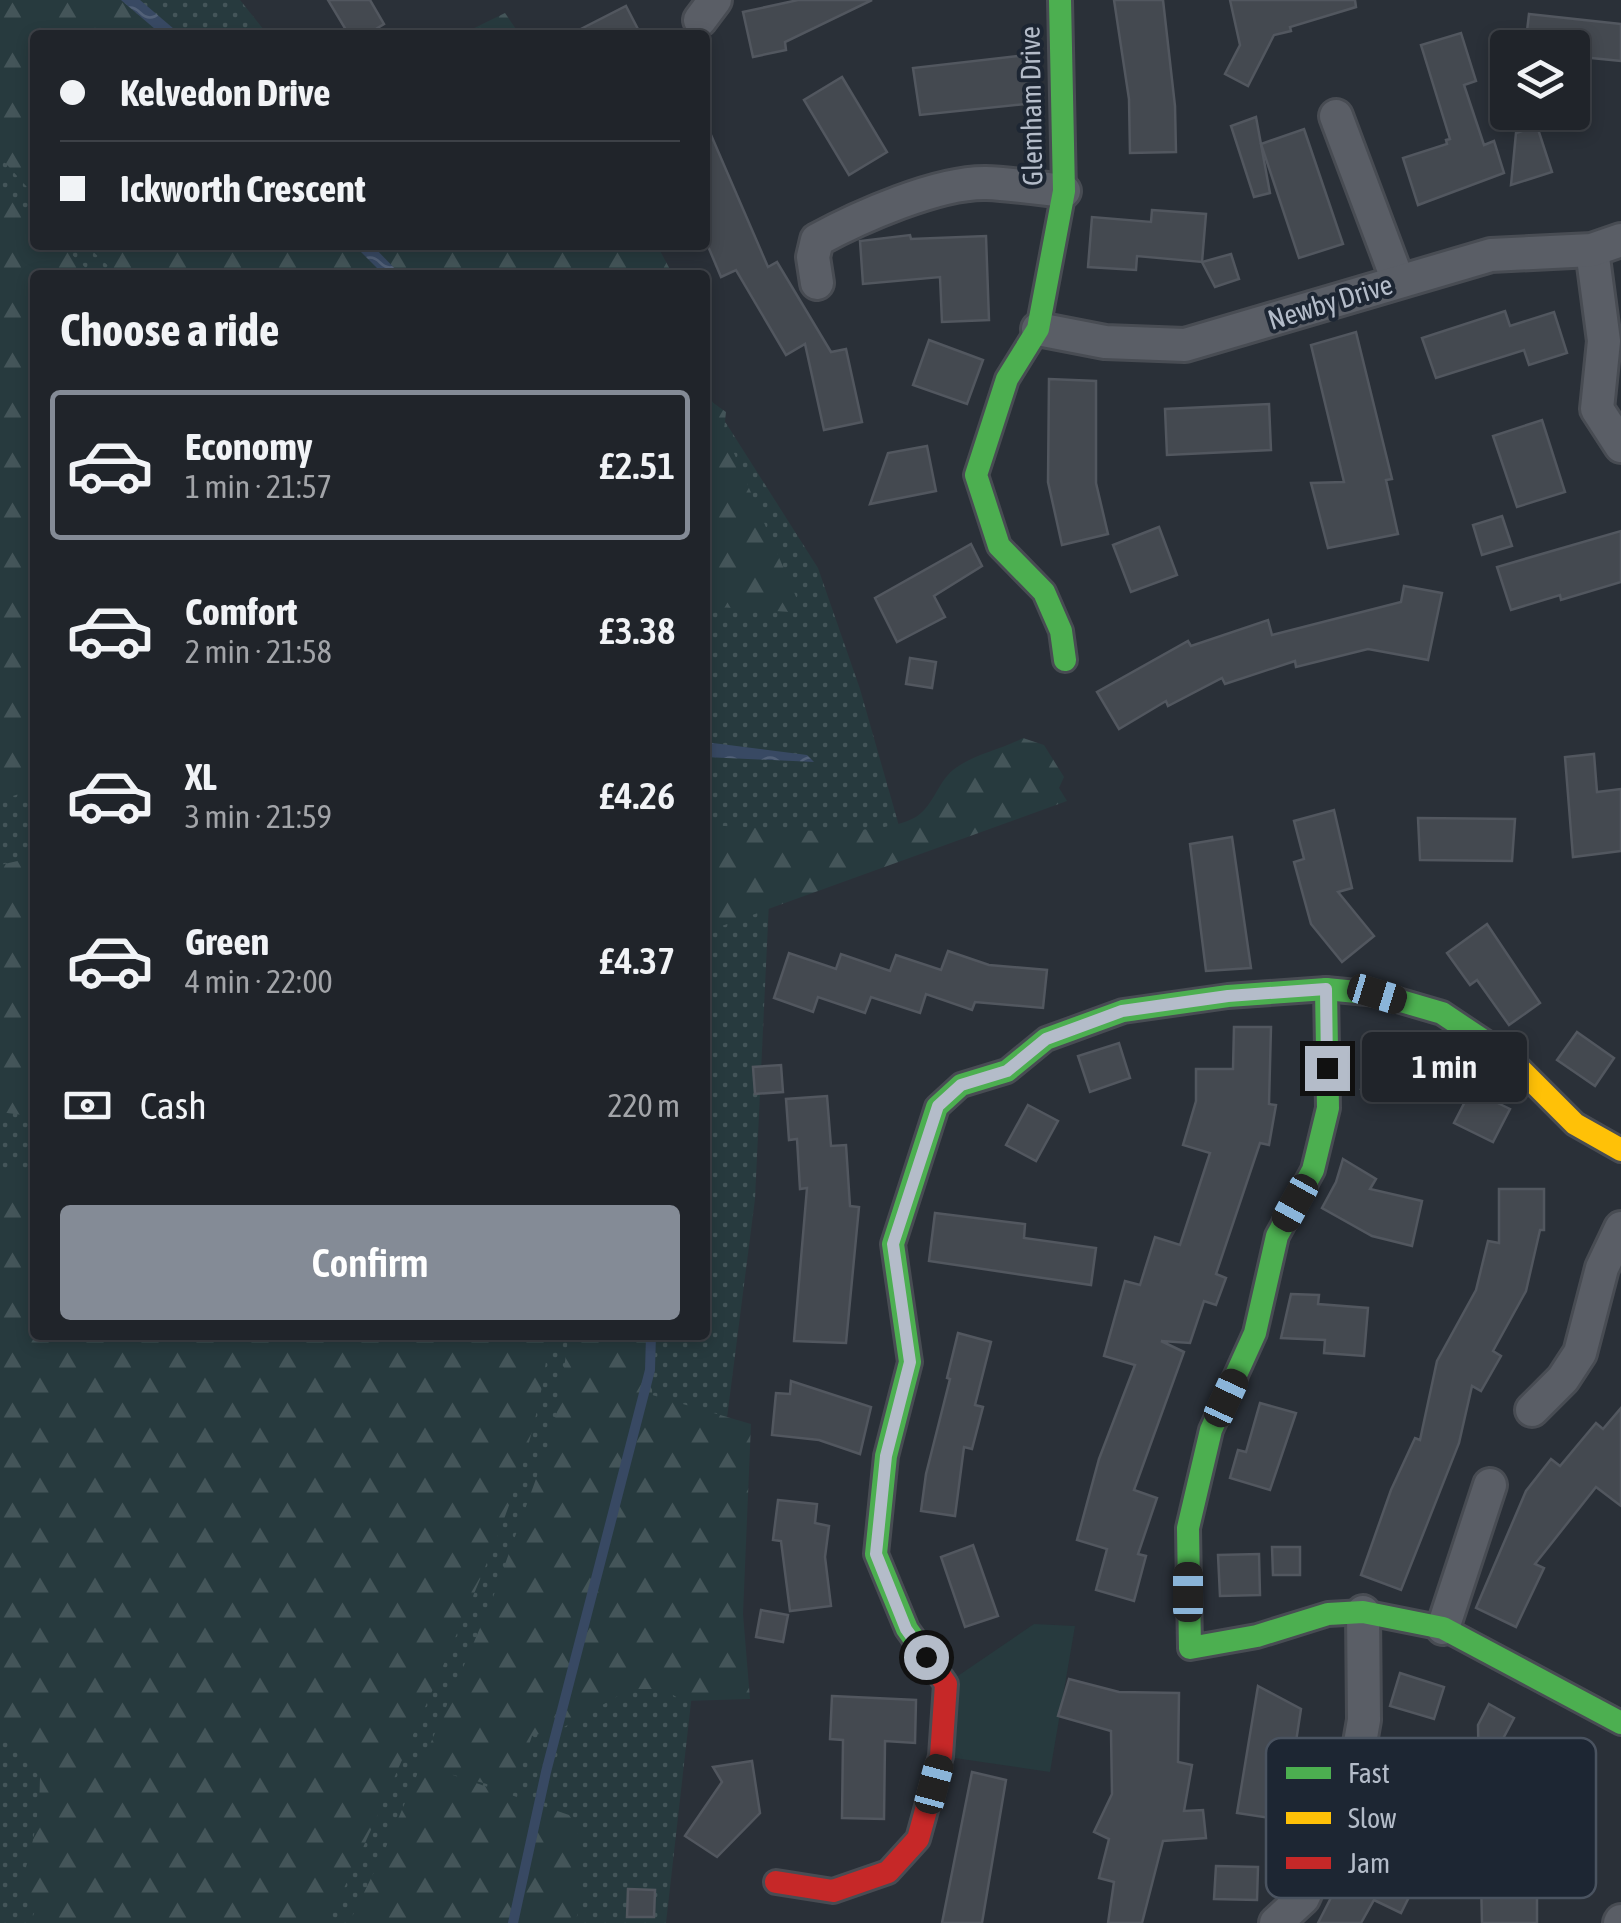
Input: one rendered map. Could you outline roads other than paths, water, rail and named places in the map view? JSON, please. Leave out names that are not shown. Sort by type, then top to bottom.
[{"type":"street","name":"Glemham Drive","points":[[1038,329],[1064,191],[1060,0]]},
{"type":"street","points":[[1336,116],[1398,282]]},
{"type":"street","points":[[817,283],[813,256],[817,240],[913,198],[982,183],[1064,191]]},
{"type":"street","points":[[1606,245],[1598,409],[1621,446]]},
{"type":"street","name":"Newby Drive","points":[[1038,329],[1105,342],[1185,345],[1491,256],[1606,245]]},
{"type":"street","points":[[1038,329],[1007,378],[976,474],[999,546],[1044,592],[1061,631],[1065,660]]},
{"type":"street","points":[[776,1882],[833,1891],[888,1872],[918,1838],[941,1756],[946,1684],[906,1629],[876,1554],[886,1456],[910,1362],[893,1244],[938,1106],[961,1085],[1007,1071],[1046,1039],[1122,1011],[1228,996],[1326,989],[1377,994],[1442,1013],[1506,1056],[1575,1124],[1621,1150]]},
{"type":"street","points":[[1326,989],[1328,1108],[1313,1170],[1277,1236],[1255,1333],[1211,1430],[1188,1528],[1190,1648],[1257,1636],[1328,1614],[1362,1612],[1443,1628],[1621,1723]]},
{"type":"street","points":[[1532,1410],[1563,1379],[1580,1353],[1602,1268],[1621,1228]]},
{"type":"street","points":[[1443,1628],[1490,1485]]},
{"type":"street","points":[[1361,1738],[1364,1720],[1362,1612]]},
{"type":"street","points":[[1276,1923],[1303,1898]]},
{"type":"water","points":[[121,0],[140,0],[175,30],[156,30]]},
{"type":"water","points":[[359,250],[377,250],[396,270],[379,270]]},
{"type":"water","points":[[710,743],[807,755],[814,762],[710,757]]},
{"type":"waterway","points":[[513,1923],[546,1772],[650,1370],[651,1340]]}]
